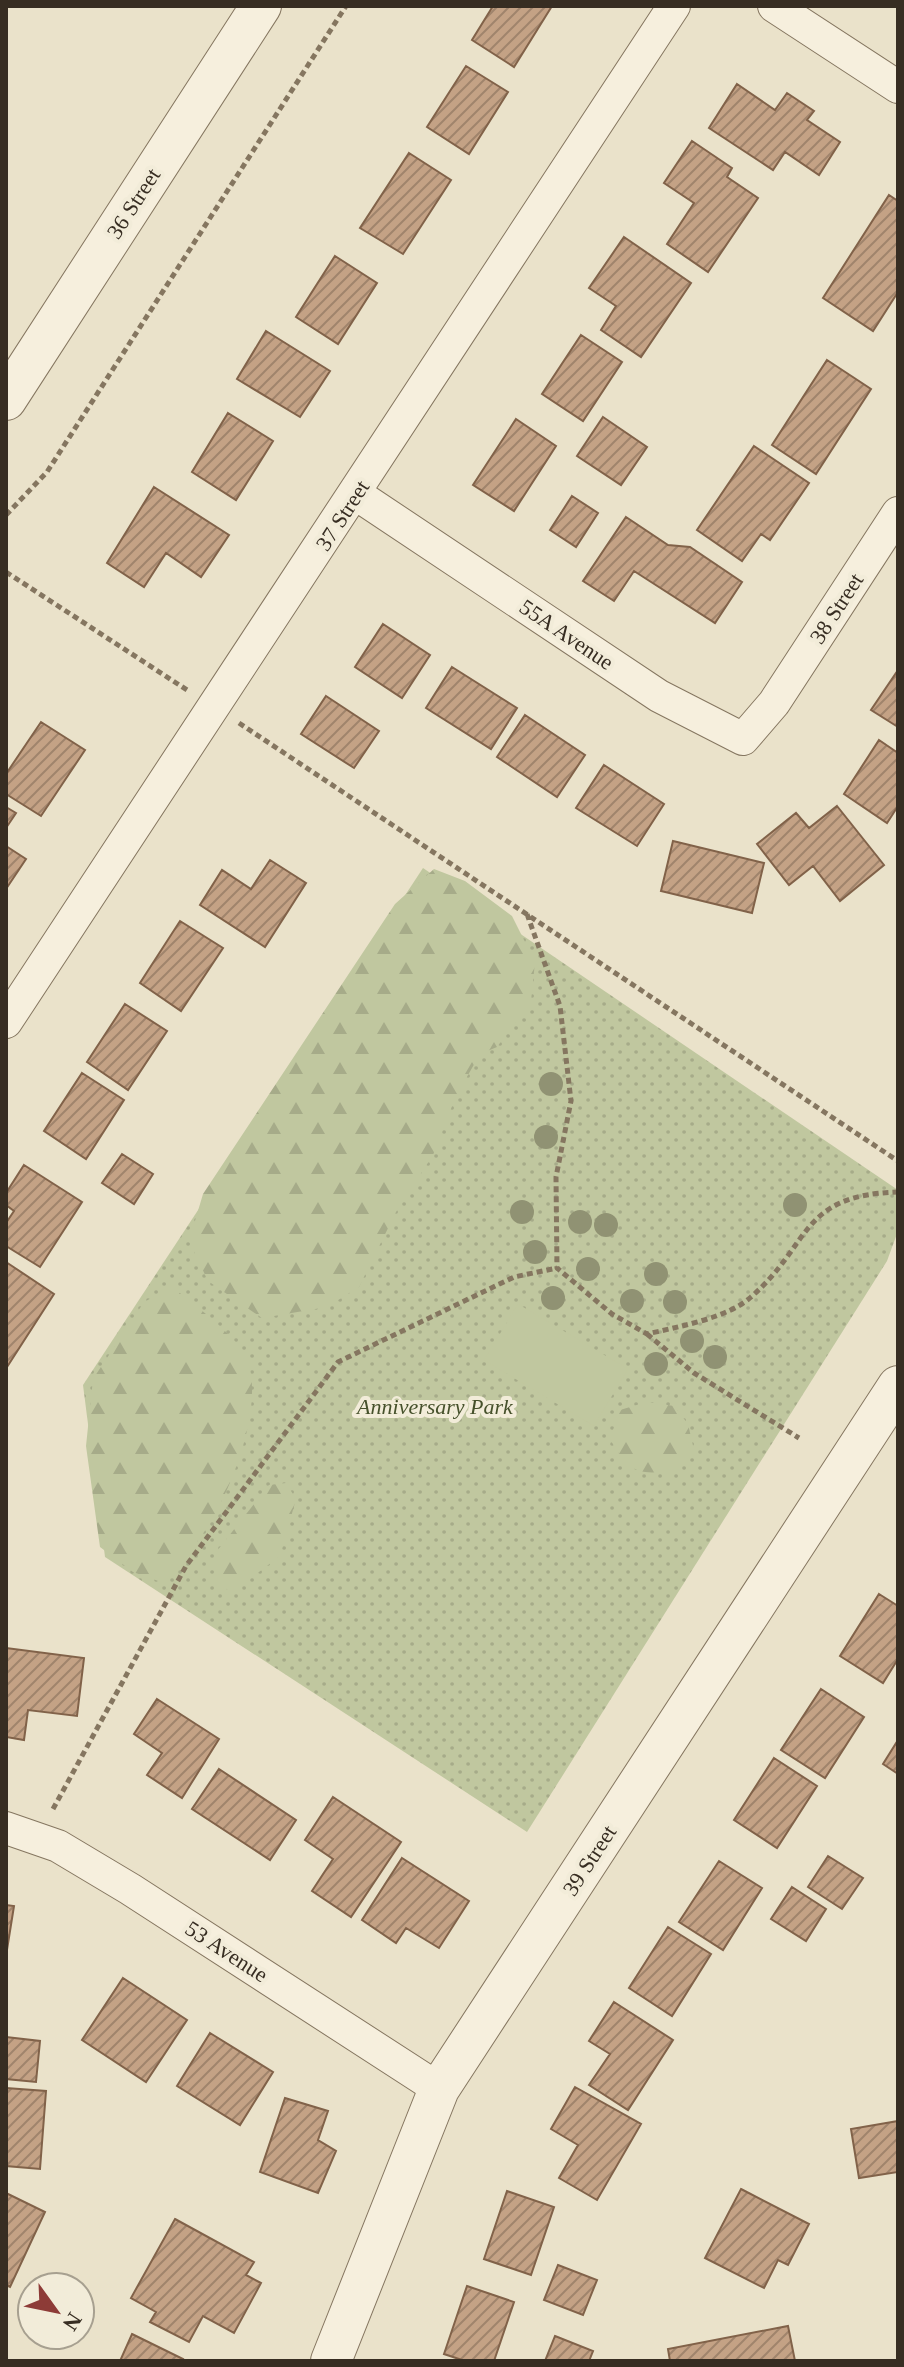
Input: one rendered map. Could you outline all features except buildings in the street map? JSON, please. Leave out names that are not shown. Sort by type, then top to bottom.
[{"type":"street","name":"36 Street","points":[[6,400],[261,6]]},
{"type":"street","name":"37 Street","points":[[6,1022],[674,6]]},
{"type":"street","points":[[774,6],[898,87]]},
{"type":"street","name":"55A Avenue","points":[[356,494],[659,696],[743,739],[774,703]]},
{"type":"street","name":"38 Street","points":[[774,703],[898,513]]},
{"type":"street","name":"39 Street","points":[[331,2361],[439,2089],[898,1386]]},
{"type":"street","name":"53 Avenue","points":[[6,1828],[58,1846],[130,1889],[439,2089]]},
{"type":"path","points":[[6,515],[47,472],[346,6]]},
{"type":"path","points":[[6,572],[186,690]]},
{"type":"path","points":[[249,729],[898,1161]]},
{"type":"path","points":[[526,913],[560,1006],[571,1101],[556,1177],[557,1268],[612,1314],[647,1334],[694,1373],[799,1438]]},
{"type":"path","points":[[647,1334],[692,1325],[749,1300],[813,1221],[833,1204],[866,1193],[898,1192]]},
{"type":"path","points":[[60,1793],[186,1566],[338,1362],[514,1277],[557,1268]]},
{"type":"green space","name":"Anniversary Park","points":[[423,868],[898,1190],[898,1231],[887,1261],[527,1832],[105,1557],[83,1385]]},
{"type":"green space","points":[[434,869],[465,881],[512,916],[535,962],[531,1001],[497,1047],[480,1054],[456,1096],[433,1155],[396,1212],[359,1287],[327,1307],[262,1318],[208,1281],[189,1241],[203,1194],[395,904]]},
{"type":"green space","points":[[172,1287],[212,1319],[245,1355],[251,1374],[252,1397],[243,1447],[224,1497],[202,1535],[161,1582],[133,1572],[100,1547],[86,1446],[93,1379],[144,1302]]},
{"type":"green space","points":[[518,1304],[628,1369],[594,1426],[484,1360]]},
{"type":"green space","points":[[647,1402],[674,1406],[688,1424],[694,1450],[676,1470],[636,1470],[623,1459],[610,1439],[620,1410]]},
{"type":"green space","points":[[286,1483],[296,1499],[280,1556],[231,1593],[214,1578],[217,1551],[269,1485]]}]
